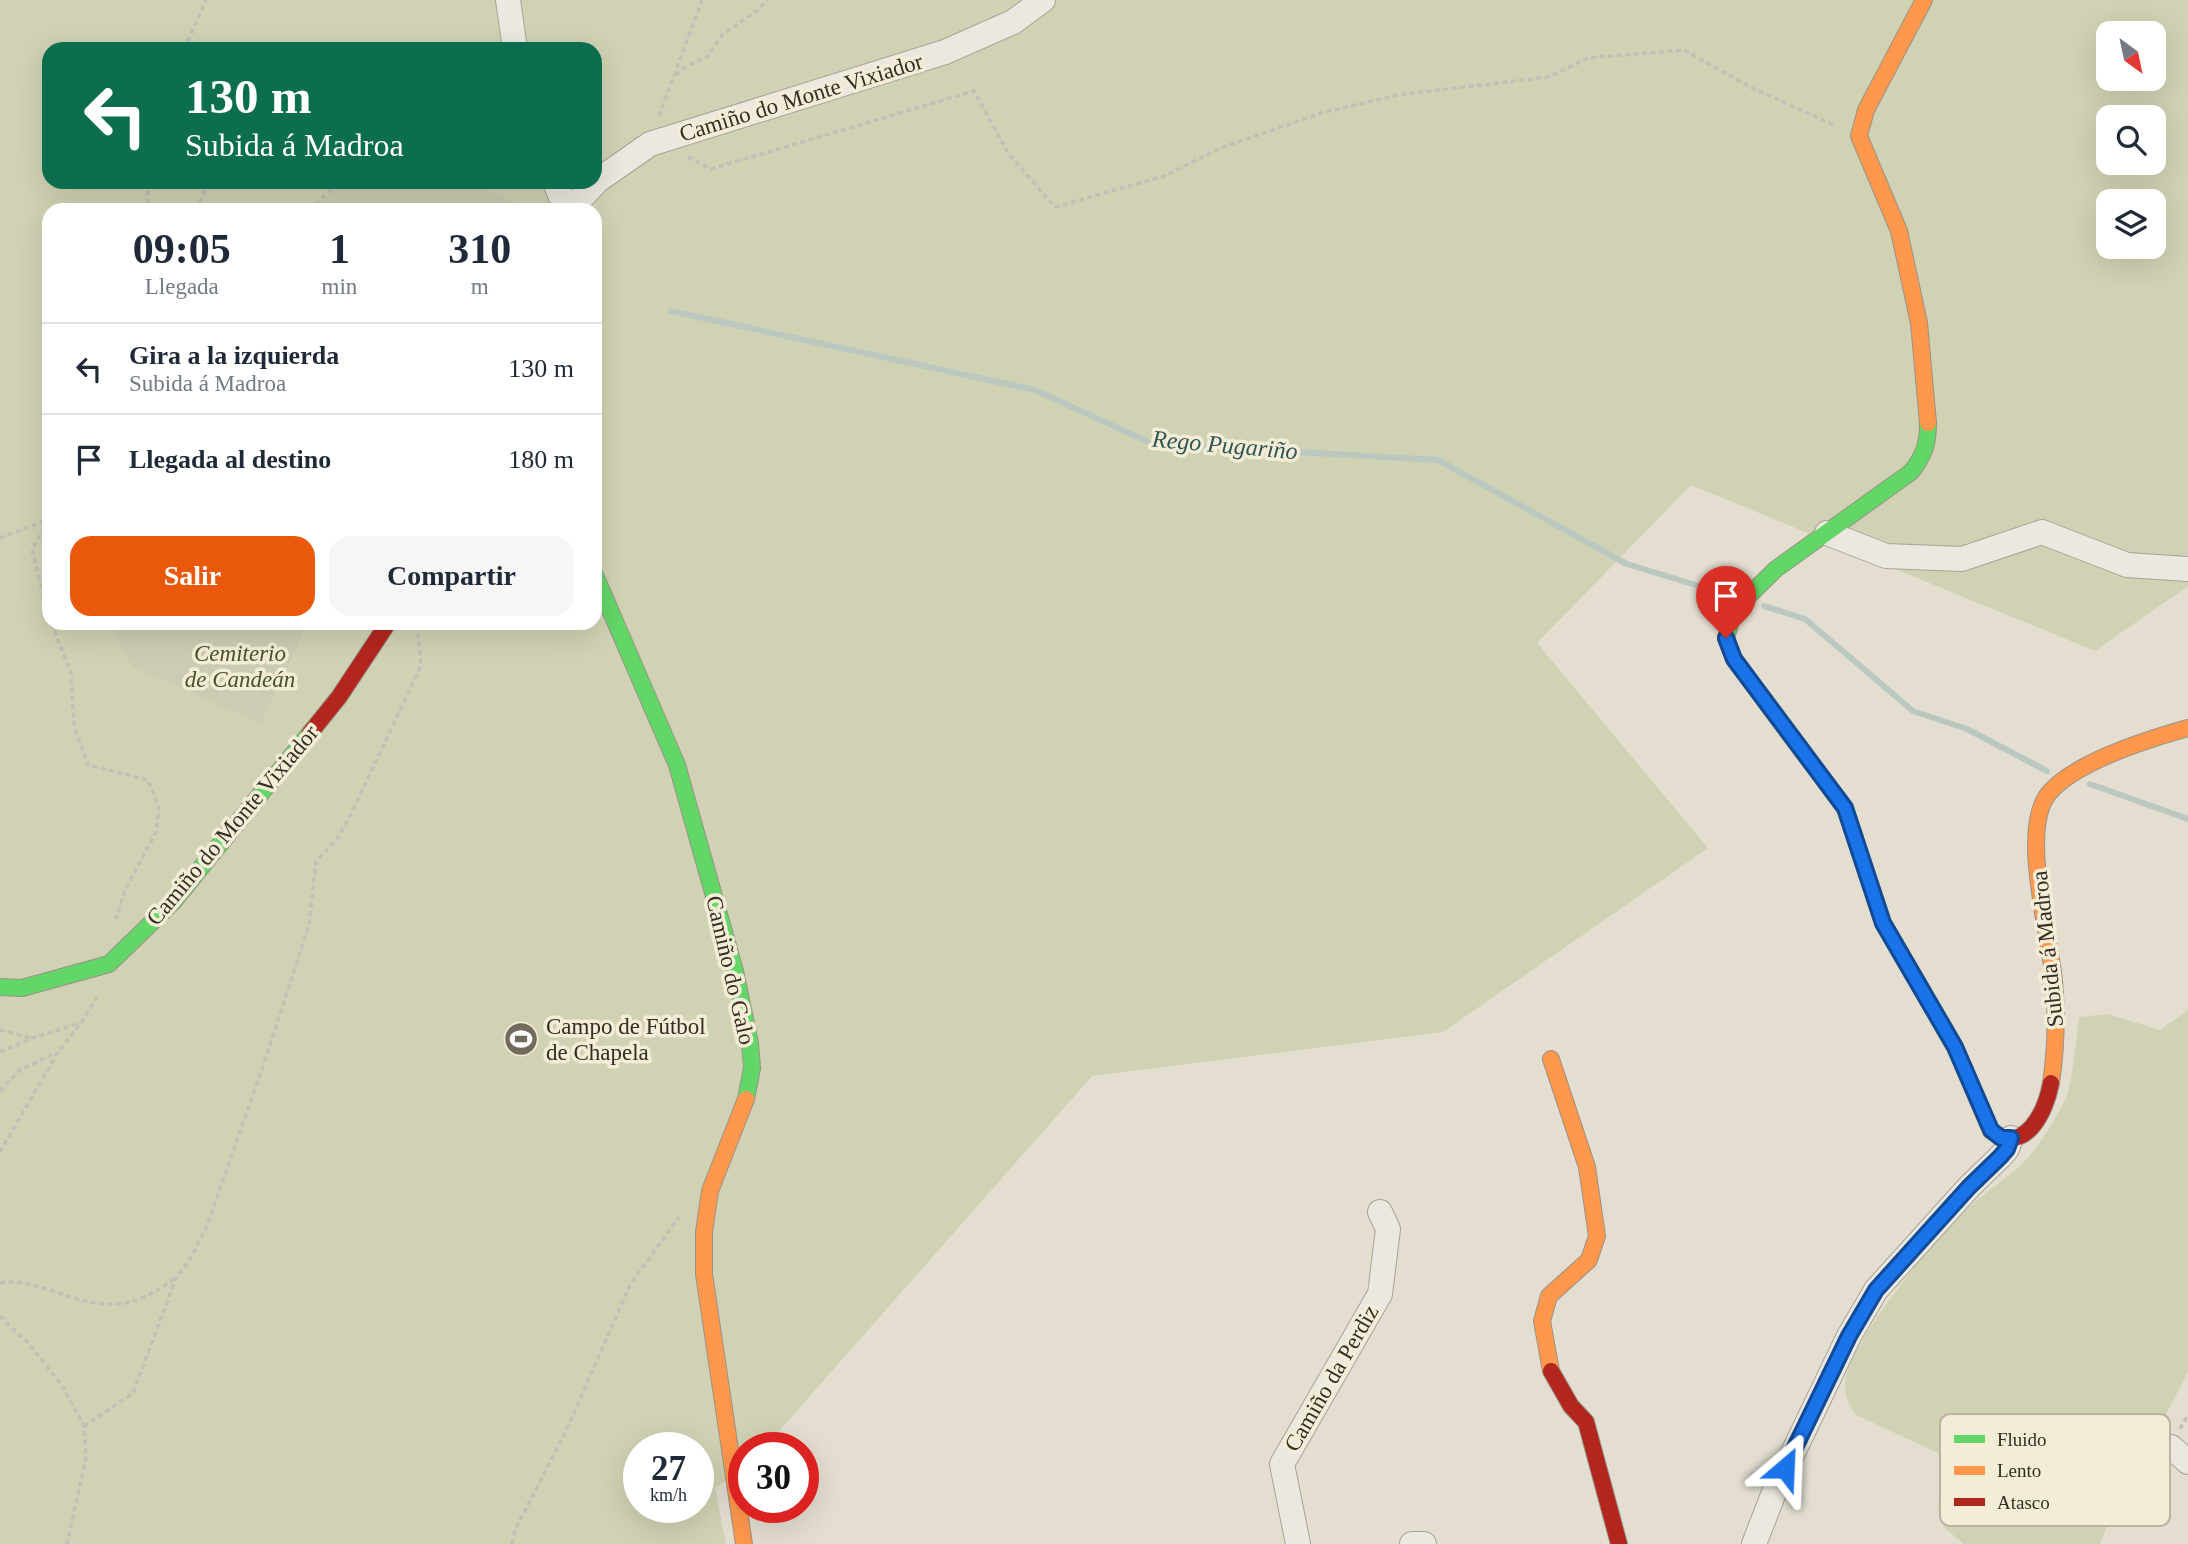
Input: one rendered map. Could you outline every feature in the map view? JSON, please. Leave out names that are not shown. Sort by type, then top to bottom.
[{"type":"street","points":[[508,0],[514,42]]},
{"type":"street","name":"Camiño do Monte Vixiador","points":[[602,178],[657,141],[945,52],[1013,22],[1043,0]]},
{"type":"street","points":[[1754,1544],[1775,1490],[1843,1348],[1876,1290],[1969,1187],[2000,1157],[2011,1138],[2001,1138],[1991,1130],[1955,1047],[1883,923],[1845,808],[1734,659],[1726,638],[1734,610],[1776,569],[1911,472],[1924,456],[1928,438],[1927,399],[1919,323],[1899,231],[1858,136],[1866,110],[1924,0]]},
{"type":"street","name":"Camiño do Monte Vixiador","points":[[575,203],[589,189]]},
{"type":"street","points":[[1827,533],[1886,556],[1962,559],[2042,532],[2127,565],[2188,569]]},
{"type":"street","name":"Camiño do Galo","points":[[602,591],[677,765],[735,971],[750,1043],[752,1068],[749,1090],[710,1191],[704,1232],[704,1274],[744,1544]]},
{"type":"street","name":"Camiño do Monte Vixiador","points":[[0,987],[22,988],[109,964],[174,901],[339,697],[383,630]]},
{"type":"street","name":"Subida á Madroa","points":[[2011,1138],[2026,1133],[2039,1121],[2046,1107],[2057,1023],[2051,956],[2038,873],[2037,822],[2041,803],[2051,790],[2074,774],[2144,740],[2188,727]]},
{"type":"street","points":[[1551,1059],[1587,1167],[1597,1236],[1589,1260],[1549,1296],[1542,1321],[1551,1371],[1571,1406],[1586,1422],[1619,1544]]},
{"type":"street","name":"Camiño da Perdiz","points":[[1298,1544],[1282,1464],[1380,1294],[1388,1229],[1380,1212]]},
{"type":"street","points":[[1412,1544],[1424,1544]]},
{"type":"path","points":[[187,42],[206,0]]},
{"type":"path","points":[[702,0],[655,128],[657,141],[711,169],[974,91],[1008,153],[1055,207],[1164,176],[1223,147],[1325,112],[1398,95],[1548,76],[1588,58],[1684,50],[1752,88],[1858,136]]},
{"type":"path","points":[[674,77],[685,67],[707,57],[723,34],[757,11],[767,0]]},
{"type":"path","points":[[316,203],[332,189]]},
{"type":"path","points":[[0,538],[42,523]]},
{"type":"path","points":[[42,532],[32,550],[42,589]]},
{"type":"path","points":[[54,630],[71,672],[74,726],[88,765],[148,780],[159,807],[156,832],[125,890],[115,921]]},
{"type":"path","points":[[0,1283],[33,1284],[83,1302],[124,1305],[150,1297],[176,1278],[189,1261],[206,1228],[309,925],[316,861],[337,839],[349,818],[421,666],[418,630]]},
{"type":"path","points":[[0,1152],[58,1052],[81,1023],[103,988],[109,964]]},
{"type":"path","points":[[0,1052],[81,1023]]},
{"type":"path","points":[[0,1030],[33,1038]]},
{"type":"path","points":[[0,1091],[20,1070],[58,1052]]},
{"type":"path","points":[[512,1544],[515,1530],[566,1431],[631,1285],[674,1222],[683,1214]]},
{"type":"path","points":[[85,1426],[133,1393],[176,1278]]},
{"type":"path","points":[[0,1316],[30,1345],[85,1426],[86,1457],[68,1544]]},
{"type":"green space","points":[[0,0],[2188,0],[2188,586],[2095,651],[1691,485],[1537,643],[1708,848],[1443,1032],[1092,1076],[778,1432],[728,1432],[728,1479],[715,1488],[726,1544],[0,1544]]},
{"type":"green space","points":[[335,189],[490,189],[516,203],[320,203]]},
{"type":"green space","name":"Cemiterio de Candeán","points":[[113,630],[306,630],[261,724],[131,666]]},
{"type":"green space","points":[[2188,1010],[2188,1372],[2166,1414],[1940,1414],[1940,1455],[1856,1415],[1848,1402],[1845,1386],[1849,1367],[1861,1344],[1898,1288],[1942,1235],[1977,1200],[2020,1166],[2042,1139],[2068,1092],[2079,1017],[2108,1014],[2160,1030]]},
{"type":"green space","points":[[1944,1526],[2107,1526],[2100,1544],[1964,1544]]},
{"type":"waterway","name":"Rego Pugariño","points":[[671,311],[1035,390],[1153,444],[1438,460],[1627,564],[1725,594]]},
{"type":"waterway","name":"Rego Pugariño","points":[[1764,606],[1805,619],[1913,711],[1967,729],[2047,771]]},
{"type":"waterway","name":"Rego Pugariño","points":[[2090,784],[2188,819]]},
{"type":"traffic: fast","points":[[1765,701],[1734,659],[1726,638],[1734,610],[1776,569],[1911,472],[1924,449],[1928,423]]},
{"type":"traffic: fast","points":[[602,591],[677,765],[735,971],[750,1043],[752,1068],[746,1099]]},
{"type":"traffic: fast","points":[[0,987],[22,988],[109,964],[174,901],[310,733]]},
{"type":"traffic: slow","points":[[1924,0],[1866,110],[1859,136],[1899,231],[1919,323],[1928,423]]},
{"type":"traffic: slow","points":[[1765,701],[1845,808],[1883,923],[1890,935]]},
{"type":"traffic: slow","points":[[2051,1083],[2056,1006],[2036,856],[2040,810],[2049,793],[2076,771],[2153,738],[2188,728]]},
{"type":"traffic: slow","points":[[1551,1059],[1587,1167],[1597,1236],[1589,1260],[1549,1296],[1542,1321],[1551,1371]]},
{"type":"traffic: slow","points":[[744,1544],[704,1274],[704,1232],[710,1191],[746,1099]]},
{"type":"traffic: jam","points":[[310,733],[339,697],[383,630]]},
{"type":"traffic: jam","points":[[1890,935],[1955,1047],[1991,1131],[2003,1137],[2014,1138],[2024,1134],[2039,1117],[2051,1083]]},
{"type":"traffic: jam","points":[[1551,1371],[1571,1406],[1586,1422],[1619,1544]]},
{"type":"place","name":"Campo de Fútbol de Chapela","points":[[521,1039]]},
{"type":"route","points":[[1726,638],[1734,659],[1829,783],[1845,808],[1883,923],[1955,1047],[1991,1130],[2001,1138],[2011,1138],[2000,1157],[1969,1187],[1876,1290],[1849,1336],[1785,1468]]}]
